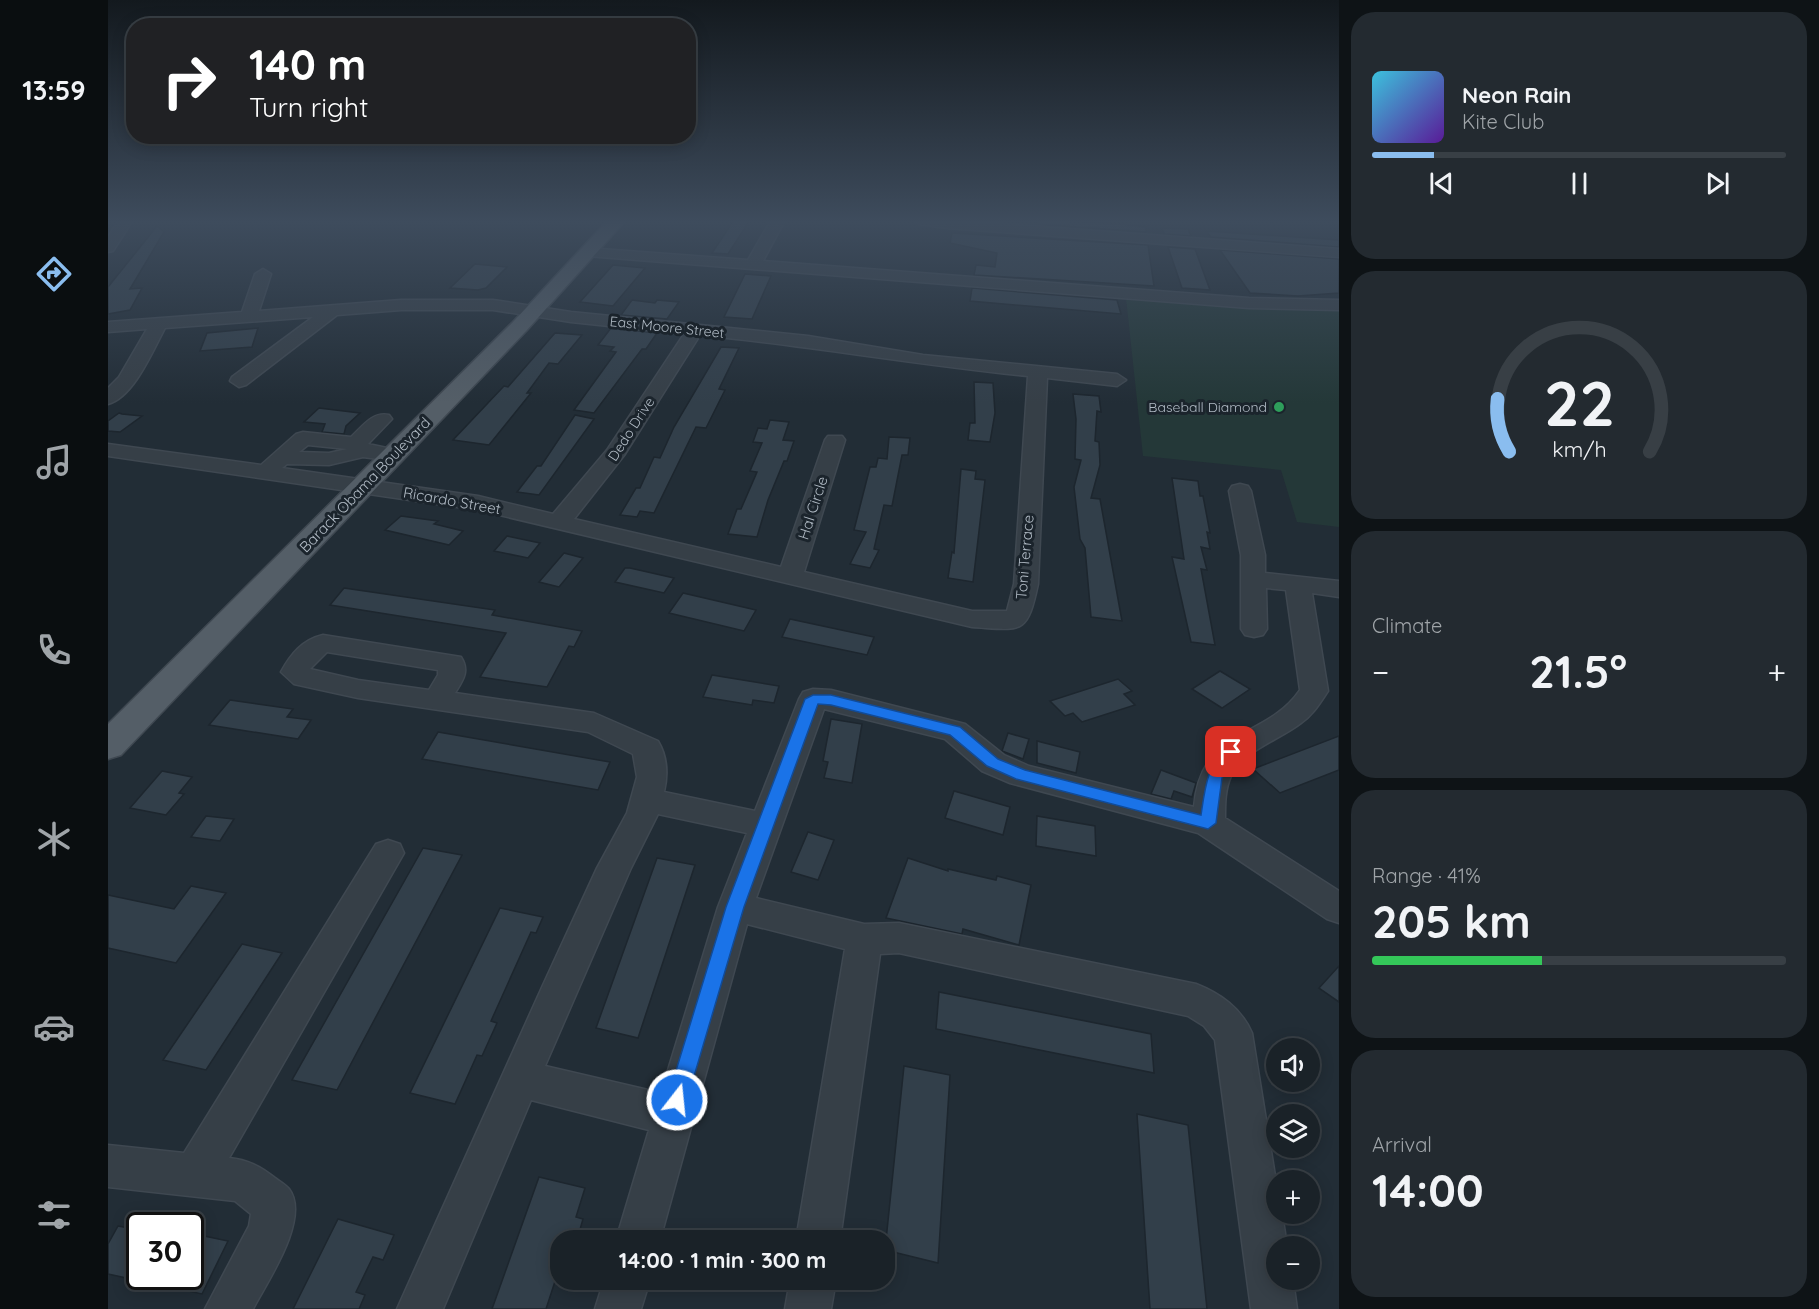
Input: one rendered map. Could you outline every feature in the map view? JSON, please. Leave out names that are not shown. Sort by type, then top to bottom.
[{"type":"main road","name":"Barack Obama Boulevard","points":[[108,746],[364,487],[561,281]]},
{"type":"street","points":[[249,316],[261,281]]},
{"type":"street","points":[[963,281],[1249,303],[1339,305]]},
{"type":"street","name":"East Moore Street","points":[[108,327],[334,309],[449,303],[493,305],[808,341],[923,360],[1117,380]]},
{"type":"street","points":[[239,381],[334,309]]},
{"type":"street","points":[[290,343],[275,342],[292,312]]},
{"type":"street","points":[[108,398],[127,380],[159,323]]},
{"type":"street","name":"Dedo Drive","points":[[558,522],[589,491],[609,464],[695,329]]},
{"type":"street","name":"Toni Terrace","points":[[790,578],[972,619],[1008,621],[1019,615],[1026,584],[1038,372]]},
{"type":"street","points":[[274,464],[325,450],[345,458],[359,447],[382,419]]},
{"type":"street","name":"Hal Circle","points":[[790,578],[835,440]]},
{"type":"street","points":[[359,447],[394,455]]},
{"type":"street","name":"Ricardo Street","points":[[108,450],[274,464],[364,487],[478,503],[790,578]]},
{"type":"street","points":[[1240,490],[1253,555],[1254,629]]},
{"type":"street","points":[[1253,579],[1339,589]]},
{"type":"street","points":[[1208,823],[1214,777],[1231,752],[1308,705],[1314,691],[1298,584]]},
{"type":"street","points":[[420,1309],[614,868],[643,813],[652,777],[647,748],[594,723],[358,688],[304,678],[295,672],[300,662],[314,647],[323,643],[451,663],[452,675],[438,699]]},
{"type":"street","points":[[641,1230],[735,907],[813,699],[831,700],[955,731],[993,763],[1021,775],[1208,823],[1339,909]]},
{"type":"street","points":[[646,800],[766,825]]},
{"type":"street","points":[[194,1177],[388,853]]},
{"type":"street","points":[[735,907],[864,939],[899,938],[1196,1001],[1217,1014],[1233,1033],[1274,1309]]},
{"type":"street","points":[[820,1230],[864,939]]},
{"type":"street","points":[[520,1078],[673,1116]]},
{"type":"street","points":[[108,1166],[244,1182],[274,1205],[270,1232],[228,1309]]},
{"type":"street","points":[[618,1309],[624,1290]]},
{"type":"street","points":[[808,1309],[811,1290]]},
{"type":"green space","points":[[1126,298],[1263,308],[1339,310],[1339,527],[1297,522],[1281,470],[1143,456]]},
{"type":"building","points":[[113,281],[135,281],[130,289],[142,288],[130,310],[108,314],[108,287]]},
{"type":"building","points":[[457,281],[493,281],[486,288],[478,290],[450,288]]},
{"type":"building","points":[[599,281],[634,281],[613,306],[580,302]]},
{"type":"building","points":[[742,281],[769,281],[752,319],[724,317]]},
{"type":"building","points":[[1074,281],[1153,281],[1154,286]]},
{"type":"building","points":[[1180,281],[1207,281],[1210,290],[1182,288]]},
{"type":"building","points":[[1242,281],[1339,281],[1339,293],[1298,296],[1250,293]]},
{"type":"building","points":[[972,288],[1117,300],[1121,314],[970,301]]},
{"type":"building","points":[[632,300],[655,303],[657,300],[679,302],[667,319],[621,315]]},
{"type":"building","points":[[258,328],[252,347],[200,351],[207,333]]},
{"type":"building","points":[[611,328],[657,333],[646,349],[642,349],[594,413],[574,410],[616,352],[610,351],[614,347],[598,345]]},
{"type":"building","points":[[555,333],[582,335],[558,364],[549,363],[527,393],[531,393],[489,445],[453,440],[504,386],[508,387]]},
{"type":"building","points":[[721,347],[739,348],[719,389],[725,390],[706,428],[696,427],[654,513],[640,511],[637,517],[620,515],[636,488],[640,488],[654,457],[660,458],[674,427]]},
{"type":"building","points":[[974,382],[993,383],[995,413],[990,442],[968,440],[970,423],[975,423]]},
{"type":"building","points":[[1073,394],[1099,396],[1101,412],[1097,411],[1095,441],[1099,442],[1100,465],[1091,498],[1100,499],[1122,621],[1091,617],[1085,548],[1080,539],[1074,487],[1081,460],[1075,459],[1076,419]]},
{"type":"building","points":[[319,408],[360,413],[346,426],[344,434],[322,432],[325,424],[304,422]]},
{"type":"building","points":[[119,413],[142,416],[120,432],[108,431],[108,421]]},
{"type":"building","points":[[575,415],[594,419],[539,495],[517,492],[537,466],[541,466]]},
{"type":"building","points":[[770,420],[789,422],[783,440],[794,441],[787,461],[784,461],[768,500],[757,537],[728,534],[737,509],[741,509],[757,472],[750,471],[762,443],[753,442],[758,428],[767,429]]},
{"type":"building","points":[[889,437],[910,438],[908,455],[902,455],[892,506],[884,505],[874,549],[879,550],[870,568],[850,564],[866,532],[854,530],[870,467],[876,467],[878,458],[887,459]]},
{"type":"building","points":[[961,469],[976,471],[975,479],[985,480],[973,582],[948,578],[952,552],[954,553]]},
{"type":"building","points":[[1172,478],[1198,481],[1200,496],[1203,496],[1210,533],[1207,532],[1210,549],[1201,547],[1207,570],[1201,569],[1215,645],[1191,642],[1172,557],[1184,559]]},
{"type":"building","points":[[401,516],[438,521],[434,524],[463,531],[449,545],[385,530]]},
{"type":"building","points":[[507,536],[540,543],[528,558],[494,551]]},
{"type":"building","points":[[564,553],[583,558],[559,587],[539,582]]},
{"type":"building","points":[[625,568],[674,578],[664,593],[615,582]]},
{"type":"building","points":[[344,588],[495,610],[492,615],[582,631],[574,647],[569,646],[547,687],[480,677],[506,633],[330,605]]},
{"type":"building","points":[[683,593],[756,610],[744,631],[669,613]]},
{"type":"building","points":[[790,619],[874,637],[867,655],[782,637]]},
{"type":"building","points":[[1220,671],[1250,689],[1222,708],[1192,689]]},
{"type":"building","points":[[712,675],[779,686],[774,703],[753,700],[752,705],[703,697]]},
{"type":"building","points":[[1118,679],[1132,691],[1124,694],[1135,705],[1082,722],[1073,713],[1065,716],[1050,701]]},
{"type":"building","points":[[230,700],[293,709],[287,717],[311,720],[298,739],[209,725]]},
{"type":"building","points":[[831,719],[862,724],[852,783],[824,778],[828,762],[823,761]]},
{"type":"building","points":[[438,732],[610,762],[598,790],[422,759]]},
{"type":"building","points":[[1008,733],[1029,739],[1023,759],[1002,751]]},
{"type":"building","points":[[1339,736],[1339,770],[1280,793],[1253,769]]},
{"type":"building","points":[[1037,741],[1080,752],[1076,773],[1037,763]]},
{"type":"building","points":[[1161,770],[1196,783],[1192,797],[1174,791],[1171,799],[1151,794]]},
{"type":"building","points":[[162,771],[192,777],[179,793],[184,794],[166,815],[130,808]]},
{"type":"building","points":[[954,791],[1010,807],[1003,835],[945,818]]},
{"type":"building","points":[[206,816],[234,819],[220,841],[191,837]]},
{"type":"building","points":[[1037,816],[1095,826],[1096,856],[1036,846]]},
{"type":"building","points":[[808,832],[834,840],[818,880],[791,872]]},
{"type":"building","points":[[423,848],[462,855],[337,1090],[292,1080]]},
{"type":"building","points":[[657,858],[695,865],[638,1038],[596,1028]]},
{"type":"building","points":[[908,858],[948,871],[948,869],[996,880],[997,876],[1031,885],[1019,945],[963,929],[962,934],[886,918]]},
{"type":"building","points":[[191,886],[226,893],[176,963],[108,948],[108,895],[174,909]]},
{"type":"building","points":[[500,908],[543,917],[536,933],[531,932],[491,1021],[497,1023],[482,1056],[477,1055],[455,1104],[410,1093]]},
{"type":"building","points":[[242,944],[282,953],[206,1070],[163,1060]]},
{"type":"building","points":[[1339,966],[1339,1002],[1319,988]]},
{"type":"building","points":[[939,992],[1151,1034],[1154,1073],[936,1029]]},
{"type":"building","points":[[904,1066],[950,1075],[938,1263],[895,1252],[895,1230],[887,1230]]},
{"type":"building","points":[[1137,1114],[1188,1125],[1207,1309],[1150,1309]]},
{"type":"building","points":[[539,1177],[585,1188],[576,1217],[583,1219],[580,1230],[550,1230],[550,1290],[552,1290],[546,1309],[492,1309]]},
{"type":"building","points":[[338,1219],[394,1235],[383,1260],[373,1257],[356,1292],[365,1295],[359,1309],[293,1309]]},
{"type":"building","points":[[118,1226],[126,1227],[126,1278],[108,1274],[108,1244]]},
{"type":"building","points":[[204,1236],[228,1241],[204,1290]]},
{"type":"building","points":[[184,1290],[204,1290],[202,1294]]},
{"type":"place","name":"Baseball Diamond","points":[[1279,407]]},
{"type":"route","points":[[677,1100],[735,907],[813,699],[831,700],[955,731],[993,763],[1021,775],[1208,823],[1214,777],[1231,752]]}]
